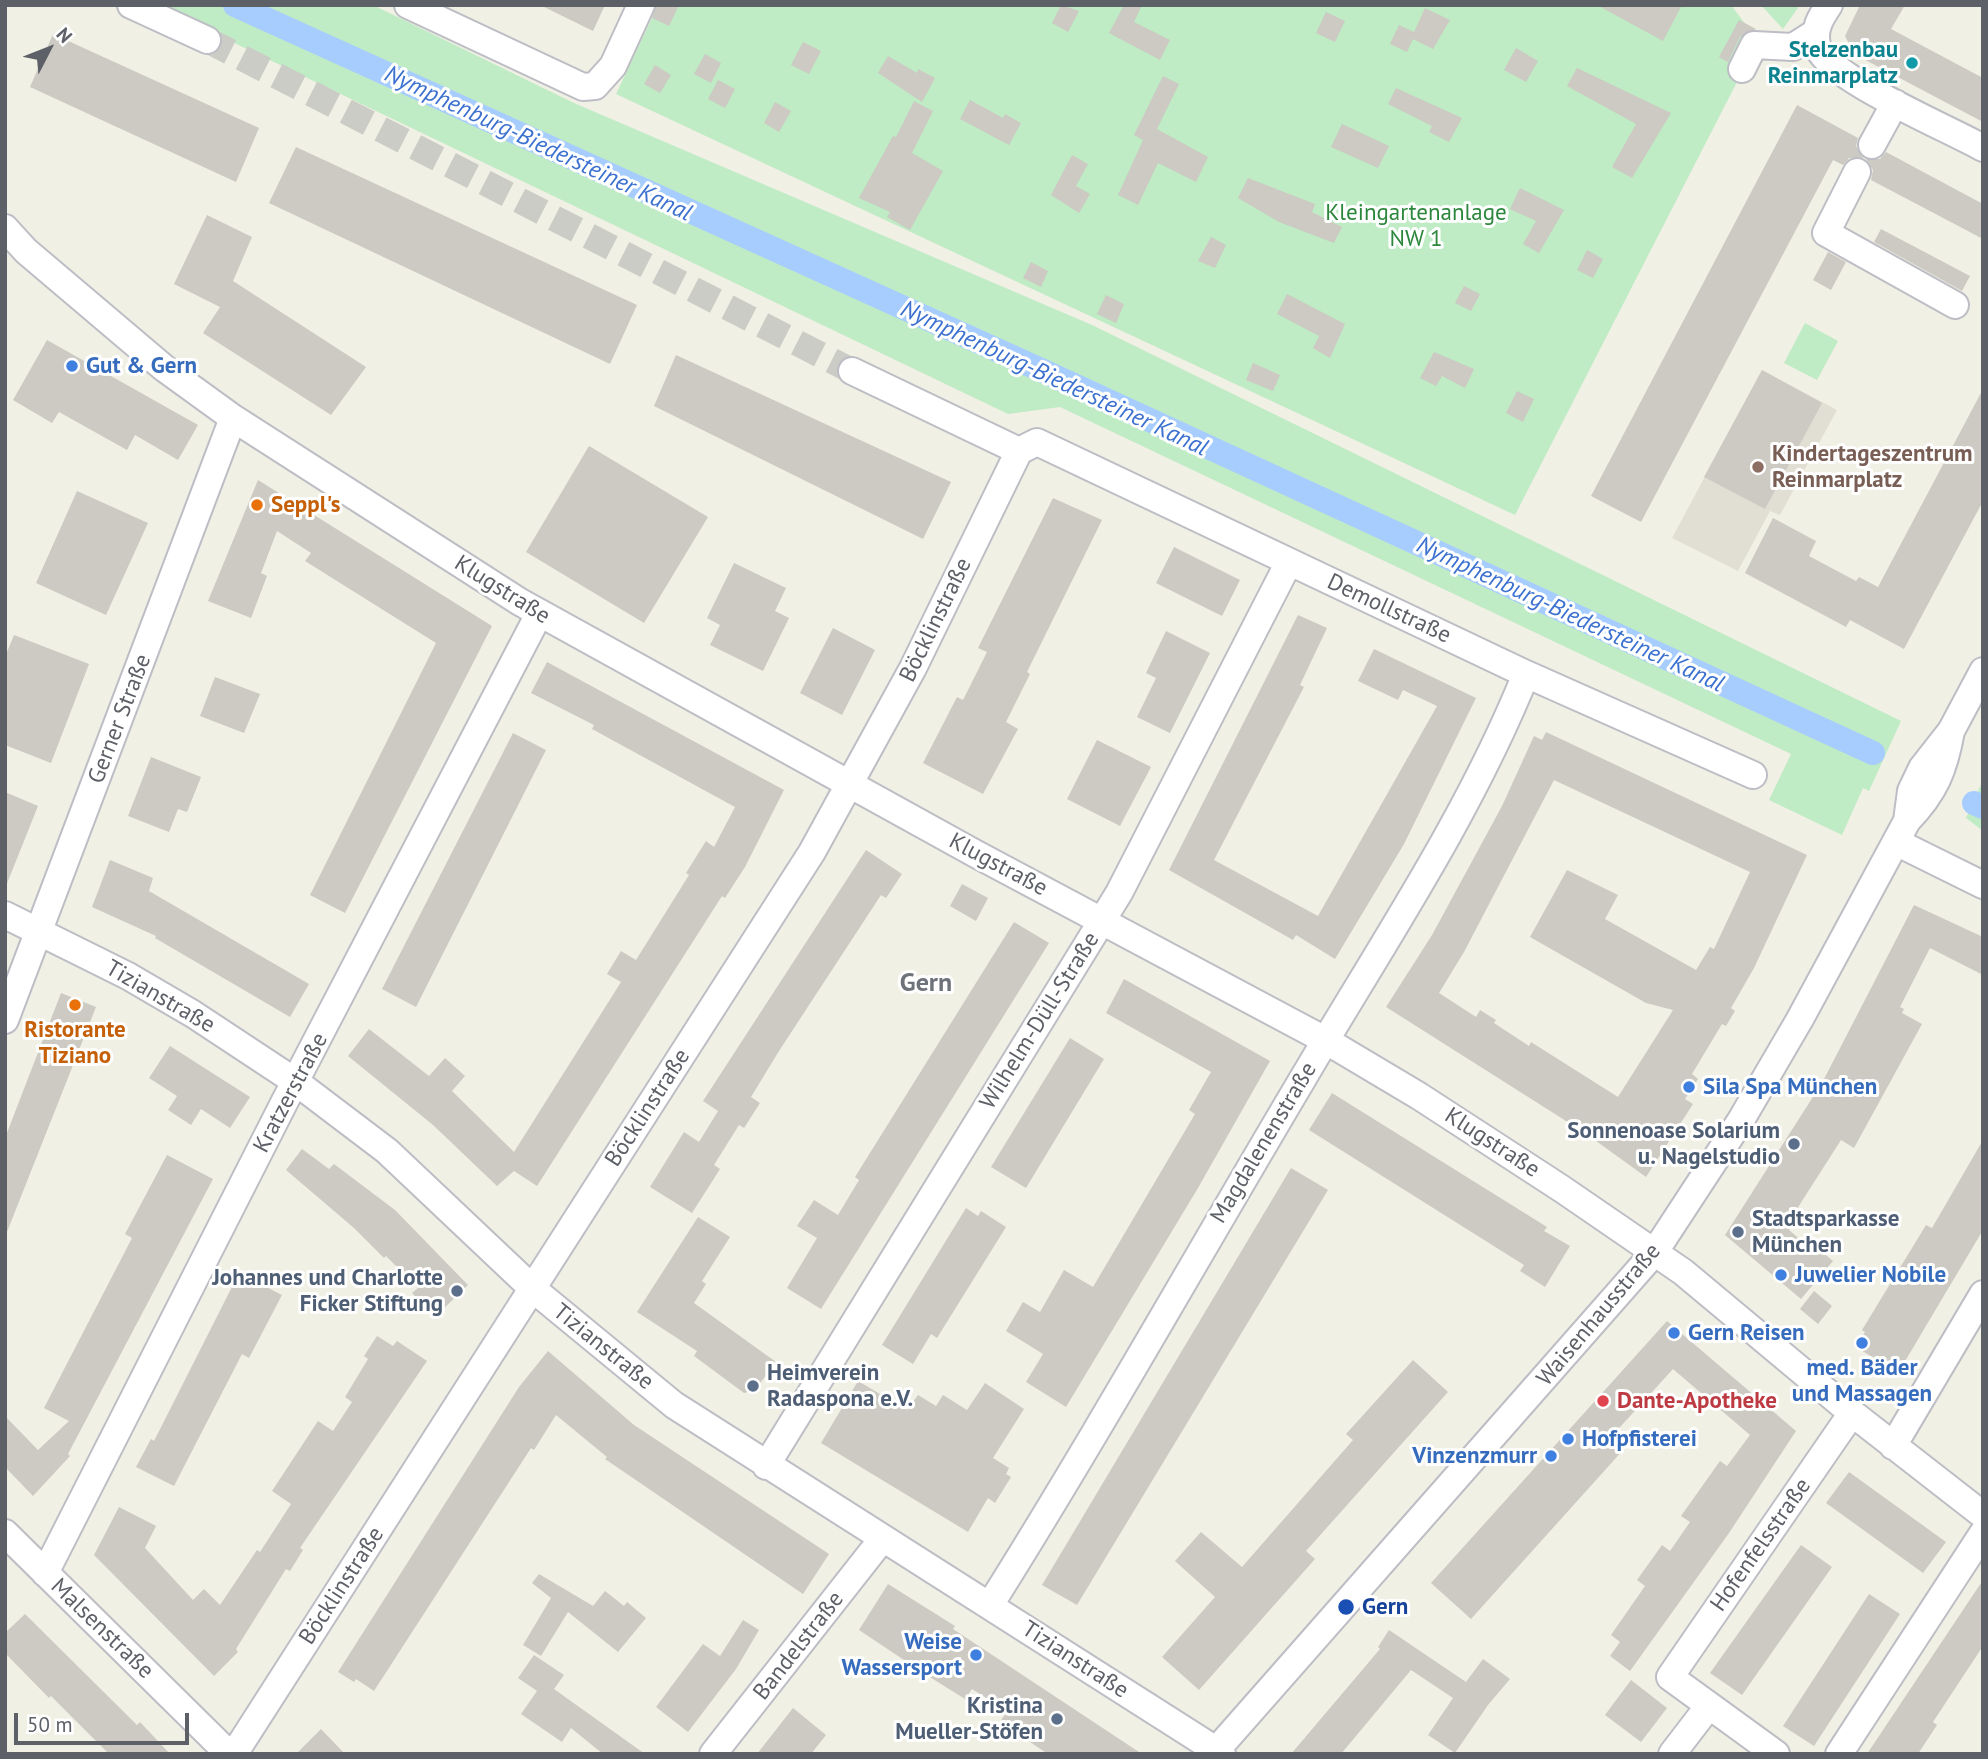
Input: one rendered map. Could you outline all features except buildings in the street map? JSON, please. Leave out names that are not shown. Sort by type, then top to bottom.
[{"type":"street","points":[[131,5],[207,40]]},
{"type":"street","points":[[408,5],[568,82],[595,86],[613,65],[641,5]]},
{"type":"street","points":[[1742,69],[1754,45],[1793,47],[1815,33],[1829,5]]},
{"type":"street","points":[[1815,33],[1817,46],[1836,71],[1983,148]]},
{"type":"street","points":[[1872,145],[1895,103]]},
{"type":"street","points":[[1857,172],[1826,233],[1955,305]]},
{"type":"street","name":"Klugstraße","points":[[5,228],[26,251],[102,317],[164,368],[233,418],[539,614],[976,854],[1325,1040],[1419,1096],[1683,1272],[1852,1413],[1983,1515]]},
{"type":"street","name":"Demollstraße","points":[[852,371],[1023,447],[1037,442],[1526,674],[1753,775]]},
{"type":"street","name":"Gerner Straße","points":[[5,1020],[233,418]]},
{"type":"street","name":"Böcklinstraße","points":[[231,1754],[812,852],[918,658],[1023,447]]},
{"type":"street","name":"Wilhelm-Düll-Straße","points":[[766,1466],[1102,920],[1191,756],[1289,562]]},
{"type":"street","name":"Kratzerstraße","points":[[45,1573],[539,614]]},
{"type":"street","name":"Waisenhausstraße","points":[[1217,1752],[1654,1253],[1774,1064],[1901,831],[1915,783],[1927,757],[1951,730],[1983,671]]},
{"type":"street","name":"Magdalenenstraße","points":[[990,1605],[1325,1040],[1410,905],[1484,766],[1526,674]]},
{"type":"street","points":[[1901,831],[1983,885]]},
{"type":"street","name":"Tizianstraße","points":[[5,915],[128,976],[193,1014],[296,1082],[387,1151],[533,1289],[674,1405],[1217,1752]]},
{"type":"street","points":[[1893,1446],[1983,1294]]},
{"type":"street","name":"Hofenfelsstraße","points":[[1708,1707],[1670,1677],[1852,1413]]},
{"type":"street","name":"Malsenstraße","points":[[5,1533],[231,1754]]},
{"type":"street","points":[[1839,1754],[1983,1533]]},
{"type":"street","name":"Bandelstraße","points":[[713,1754],[883,1538]]},
{"type":"street","points":[[1672,1754],[1708,1707],[1776,1754]]},
{"type":"shaded area","name":"Kindertageszentrum Reinmarplatz","points":[[1762,370],[1837,410],[1780,515],[1770,511],[1738,571],[1672,538]]},
{"type":"green space","points":[[155,5],[373,5],[574,103],[1092,325],[1901,721],[1869,791],[1863,788],[1842,835],[1769,800],[1791,754],[1060,407],[1008,414]]},
{"type":"green space","name":"Kleingartenanlage NW 1","points":[[658,5],[1731,5],[1758,41],[1515,515],[616,94]]},
{"type":"green space","points":[[1761,5],[1800,5],[1783,29]]},
{"type":"green space","points":[[1805,323],[1838,341],[1817,380],[1784,363]]},
{"type":"green space","points":[[1983,780],[1983,831],[1966,818]]},
{"type":"waterway","name":"Nymphenburg-Biedersteiner Kanal","points":[[235,5],[1041,370],[1873,753]]},
{"type":"waterway","name":"Nymphenburg-Biedersteiner Kanal","points":[[1974,803],[1983,807]]},
{"type":"tunnel","points":[[207,40],[852,371]]},
{"type":"place","name":"Stelzenbau Reinmarplatz","points":[[1912,63]]},
{"type":"place","name":"Gut & Gern","points":[[72,366]]},
{"type":"place","name":"Kindertageszentrum Reinmarplatz","points":[[1758,467]]},
{"type":"place","name":"Seppl's","points":[[257,505]]},
{"type":"place","name":"Ristorante Tiziano","points":[[75,1005]]},
{"type":"place","name":"Sila Spa München","points":[[1689,1087]]},
{"type":"place","name":"Sonnenoase Solarium u. Nagelstudio","points":[[1794,1144]]},
{"type":"place","name":"Stadtsparkasse München","points":[[1738,1232]]},
{"type":"place","name":"Juwelier Nobile","points":[[1781,1275]]},
{"type":"place","name":"Johannes und Charlotte Ficker Stiftung","points":[[457,1291]]},
{"type":"place","name":"Gern Reisen","points":[[1674,1333]]},
{"type":"place","name":"med. Bäder und Massagen","points":[[1862,1343]]},
{"type":"place","name":"Heimverein Radaspona e.V.","points":[[753,1386]]},
{"type":"place","name":"Dante-Apotheke","points":[[1603,1401]]},
{"type":"place","name":"Hofpfisterei","points":[[1568,1439]]},
{"type":"place","name":"Vinzenzmurr","points":[[1551,1456]]},
{"type":"place","name":"Gern","points":[[1346,1607]]},
{"type":"place","name":"Weise Wassersport","points":[[976,1655]]},
{"type":"place","name":"Kristina Mueller-Stöfen","points":[[1057,1719]]},
{"type":"district","name":"Gern","points":[[926,984]]}]
